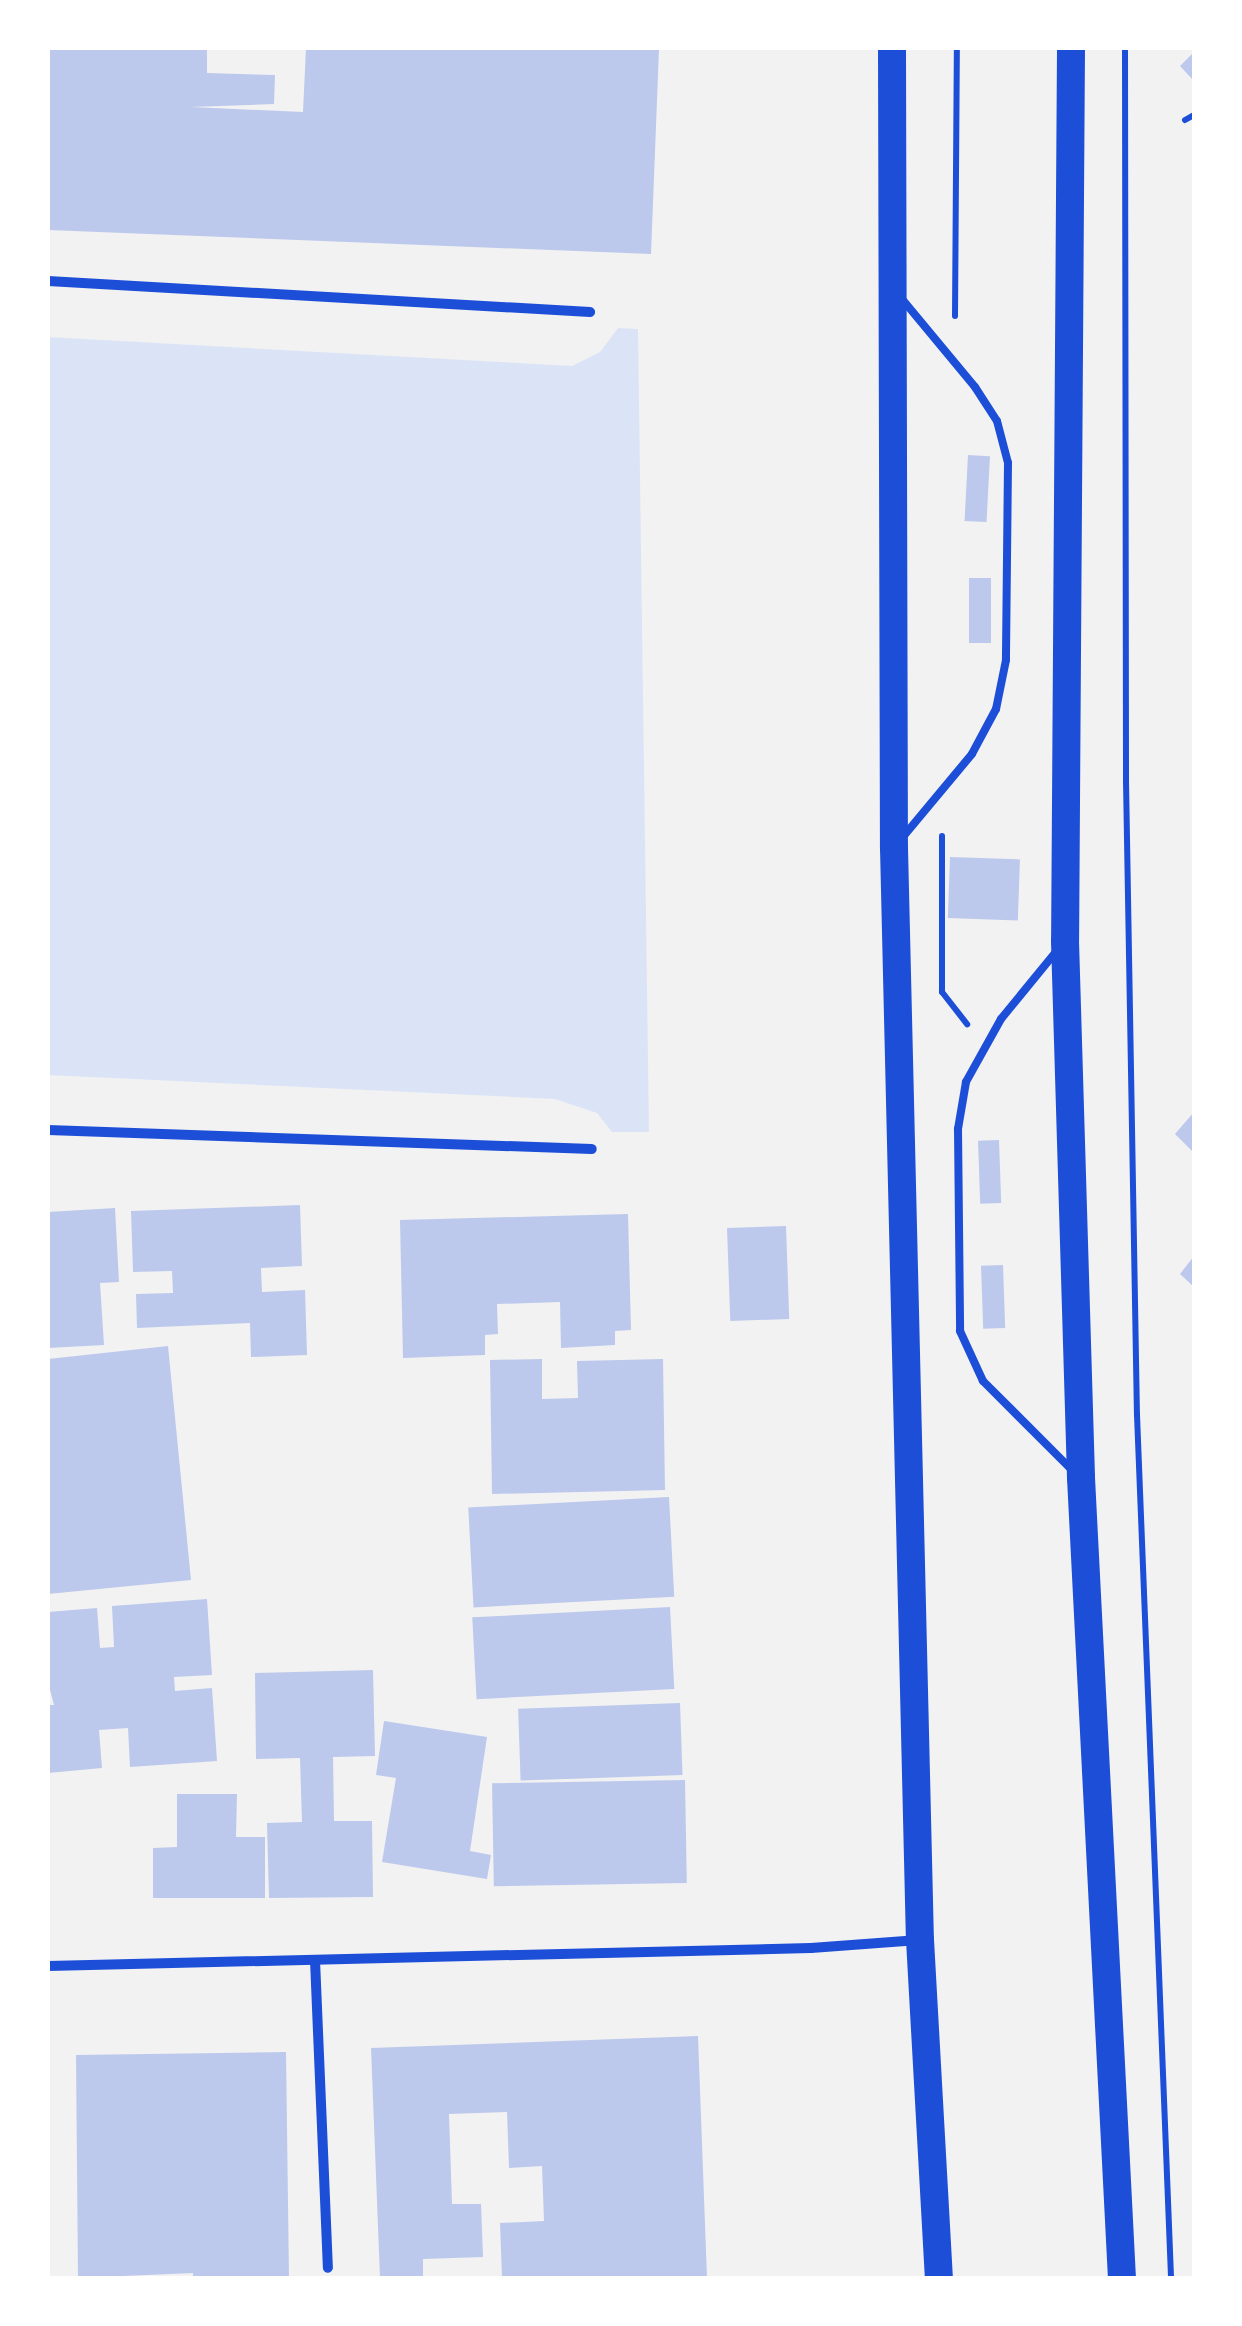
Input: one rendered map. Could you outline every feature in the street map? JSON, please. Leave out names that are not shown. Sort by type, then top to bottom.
[{"type":"highway","points":[[892,48],[894,848],[920,1940],[939,2278]]},
{"type":"highway","points":[[1071,48],[1065,941],[1080,1478],[1122,2278]]},
{"type":"street","points":[[48,282],[590,312]]},
{"type":"street","points":[[48,1130],[592,1149]]},
{"type":"street","points":[[48,1966],[920,1940]]},
{"type":"street","points":[[315,1960],[328,2268]]},
{"type":"lane","points":[[890,284],[956,362],[997,421],[1008,463],[1006,660],[996,709],[942,794],[894,848]]},
{"type":"lane","points":[[1065,941],[986,1044],[966,1082],[958,1128],[960,1331],[983,1380],[1080,1478]]},
{"type":"path","points":[[956,362],[958,48]]},
{"type":"path","points":[[1125,48],[1126,762],[1137,1395],[1172,2278]]},
{"type":"path","points":[[1185,120],[1194,114]]},
{"type":"path","points":[[942,794],[942,992],[986,1044]]},
{"type":"shaded area","points":[[618,328],[638,329],[649,1132],[612,1132],[597,1113],[555,1099],[48,1075],[48,337],[572,366],[600,352]]},
{"type":"building","points":[[48,48],[207,48],[207,73],[275,75],[274,104],[191,107],[303,112],[306,48],[659,49],[651,254],[48,230]]},
{"type":"building","points":[[1194,52],[1194,81],[1180,66]]},
{"type":"building","points":[[968,455],[990,456],[987,522],[965,521]]},
{"type":"building","points":[[969,578],[991,578],[991,643],[969,643]]},
{"type":"building","points":[[950,857],[1020,859],[1018,920],[948,918]]},
{"type":"building","points":[[1194,1112],[1194,1153],[1175,1134]]},
{"type":"building","points":[[999,1140],[1001,1203],[980,1204],[978,1141]]},
{"type":"building","points":[[300,1205],[302,1266],[261,1268],[262,1292],[305,1290],[307,1355],[251,1357],[250,1323],[137,1328],[136,1294],[173,1293],[172,1271],[133,1272],[131,1211]]},
{"type":"building","points":[[115,1208],[119,1282],[100,1283],[104,1345],[48,1348],[48,1212]]},
{"type":"building","points":[[628,1214],[631,1330],[615,1331],[615,1345],[561,1348],[560,1302],[497,1304],[498,1334],[485,1335],[485,1355],[403,1358],[400,1220]]},
{"type":"building","points":[[786,1226],[789,1319],[730,1321],[727,1228]]},
{"type":"building","points":[[1194,1256],[1194,1287],[1180,1274]]},
{"type":"building","points":[[1003,1265],[1005,1328],[983,1329],[981,1266]]},
{"type":"building","points":[[168,1346],[191,1580],[48,1594],[48,1359]]},
{"type":"building","points":[[542,1359],[542,1399],[578,1398],[577,1361],[663,1359],[665,1490],[492,1494],[490,1360]]},
{"type":"building","points":[[669,1497],[674,1597],[474,1607],[468,1508]]},
{"type":"building","points":[[207,1599],[212,1675],[174,1677],[175,1691],[212,1688],[217,1761],[130,1767],[128,1728],[99,1730],[102,1768],[48,1773],[48,1705],[54,1705],[48,1682],[48,1612],[97,1608],[100,1648],[114,1647],[112,1606]]},
{"type":"building","points":[[670,1607],[674,1689],[477,1699],[472,1617]]},
{"type":"building","points":[[373,1670],[375,1756],[333,1757],[334,1821],[372,1821],[373,1897],[269,1898],[267,1823],[302,1822],[300,1758],[256,1759],[255,1673]]},
{"type":"building","points":[[680,1703],[683,1775],[521,1781],[518,1709]]},
{"type":"building","points":[[384,1721],[487,1737],[470,1851],[491,1855],[487,1879],[382,1862],[396,1778],[376,1775]]},
{"type":"building","points":[[685,1780],[687,1883],[494,1886],[492,1783]]},
{"type":"building","points":[[177,1794],[237,1794],[236,1837],[265,1837],[265,1898],[153,1898],[153,1848],[177,1847]]},
{"type":"building","points":[[698,2036],[707,2278],[502,2278],[500,2223],[544,2221],[542,2166],[509,2168],[507,2112],[449,2114],[452,2204],[481,2204],[483,2257],[423,2259],[423,2278],[380,2278],[371,2048]]},
{"type":"building","points":[[286,2052],[289,2278],[193,2278],[193,2273],[78,2278],[76,2055]]}]
